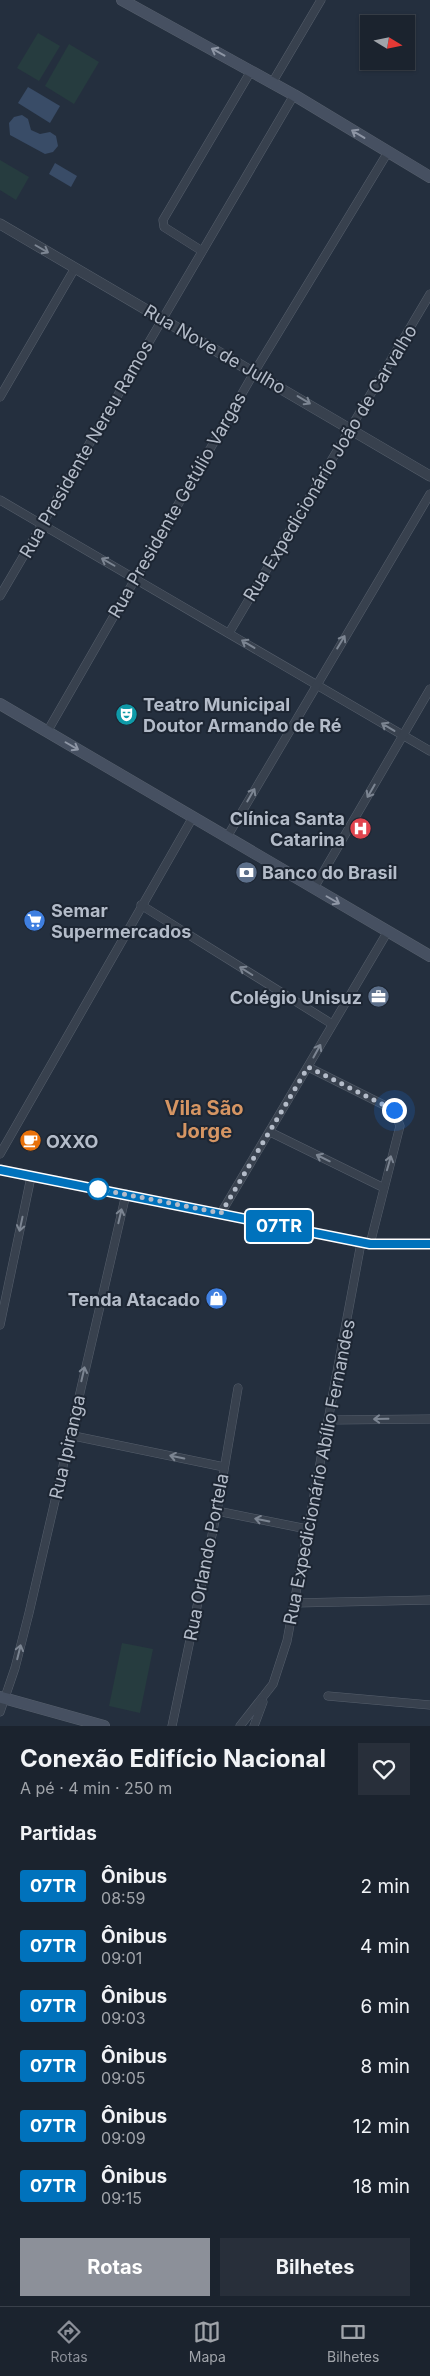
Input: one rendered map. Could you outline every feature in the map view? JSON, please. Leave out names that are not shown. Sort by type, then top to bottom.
[{"type":"main road","points":[[122,0],[294,95],[430,177]]},
{"type":"main road","points":[[0,704],[430,956]]},
{"type":"main road","points":[[2,1698],[104,1726]]},
{"type":"street","points":[[272,83],[321,0]]},
{"type":"street","points":[[202,251],[164,227],[163,220],[251,71]]},
{"type":"street","name":"Rua Presidente Nereu Ramos","points":[[0,596],[294,95]]},
{"type":"street","name":"Rua Presidente Getúlio Vargas","points":[[47,732],[134,577],[255,371],[388,152]]},
{"type":"street","name":"Rua Nove de Julho","points":[[0,224],[162,320],[255,371],[430,476]]},
{"type":"street","points":[[0,397],[75,268]]},
{"type":"street","name":"Rua Expedicionário João de Carvalho","points":[[229,633],[430,294]]},
{"type":"street","points":[[227,837],[430,494]]},
{"type":"street","points":[[0,500],[430,751]]},
{"type":"street","points":[[314,888],[430,689]]},
{"type":"street","points":[[0,1154],[193,817]]},
{"type":"street","points":[[141,905],[332,1024]]},
{"type":"street","points":[[221,1213],[388,931]]},
{"type":"street","name":"Rua Expedicionário Abílio Fernandes","points":[[240,1726],[265,1698],[274,1684],[281,1664],[365,1244],[400,1126],[394,1110],[308,1067]]},
{"type":"street","points":[[270,1132],[382,1187]]},
{"type":"street","points":[[0,1170],[221,1213],[365,1244],[430,1244]]},
{"type":"street","points":[[0,1326],[31,1176]]},
{"type":"street","name":"Rua Ipiranga","points":[[0,1712],[2,1698],[26,1622],[126,1194]]},
{"type":"street","name":"Rua Orlando Portela","points":[[172,1726],[217,1511],[238,1388]]},
{"type":"street","points":[[329,1420],[430,1419]]},
{"type":"street","points":[[69,1435],[224,1467]]},
{"type":"street","points":[[217,1511],[307,1529]]},
{"type":"street","points":[[294,1603],[430,1600]]},
{"type":"street","points":[[328,1696],[430,1705]]},
{"type":"street","name":"Rua Expedicionário Abílio Fernandes","points":[[254,1726],[265,1698]]},
{"type":"green space","points":[[38,33],[60,46],[39,81],[17,68]]},
{"type":"green space","points":[[69,44],[99,62],[74,104],[45,86]]},
{"type":"green space","points":[[0,160],[29,177],[16,200],[0,190]]},
{"type":"green space","points":[[122,1643],[153,1649],[140,1713],[109,1706]]},
{"type":"water","points":[[28,87],[60,106],[50,123],[18,103]]},
{"type":"water","points":[[22,115],[28,119],[31,130],[40,134],[50,132],[56,136],[58,146],[53,152],[45,154],[10,135],[9,123],[14,117]]},
{"type":"water","points":[[55,163],[77,176],[71,187],[49,174]]},
{"type":"bus line","name":"07TR","points":[[0,1170],[183,1205],[370,1244],[430,1244]]},
{"type":"place","name":"Teatro Municipal Doutor Armando de Ré","points":[[127,714]]},
{"type":"place","name":"Clínica Santa Catarina","points":[[361,828]]},
{"type":"place","name":"Banco do Brasil","points":[[246,872]]},
{"type":"place","name":"Semar Supermercados","points":[[35,920]]},
{"type":"place","name":"Colégio Unisuz","points":[[378,997]]},
{"type":"place","name":"OXXO","points":[[30,1141]]},
{"type":"place","name":"Tenda Atacado","points":[[216,1299]]},
{"type":"district","name":"Vila São Jorge","points":[[204,1120]]},
{"type":"route","points":[[98,1189],[221,1213],[308,1067],[394,1110]]}]
